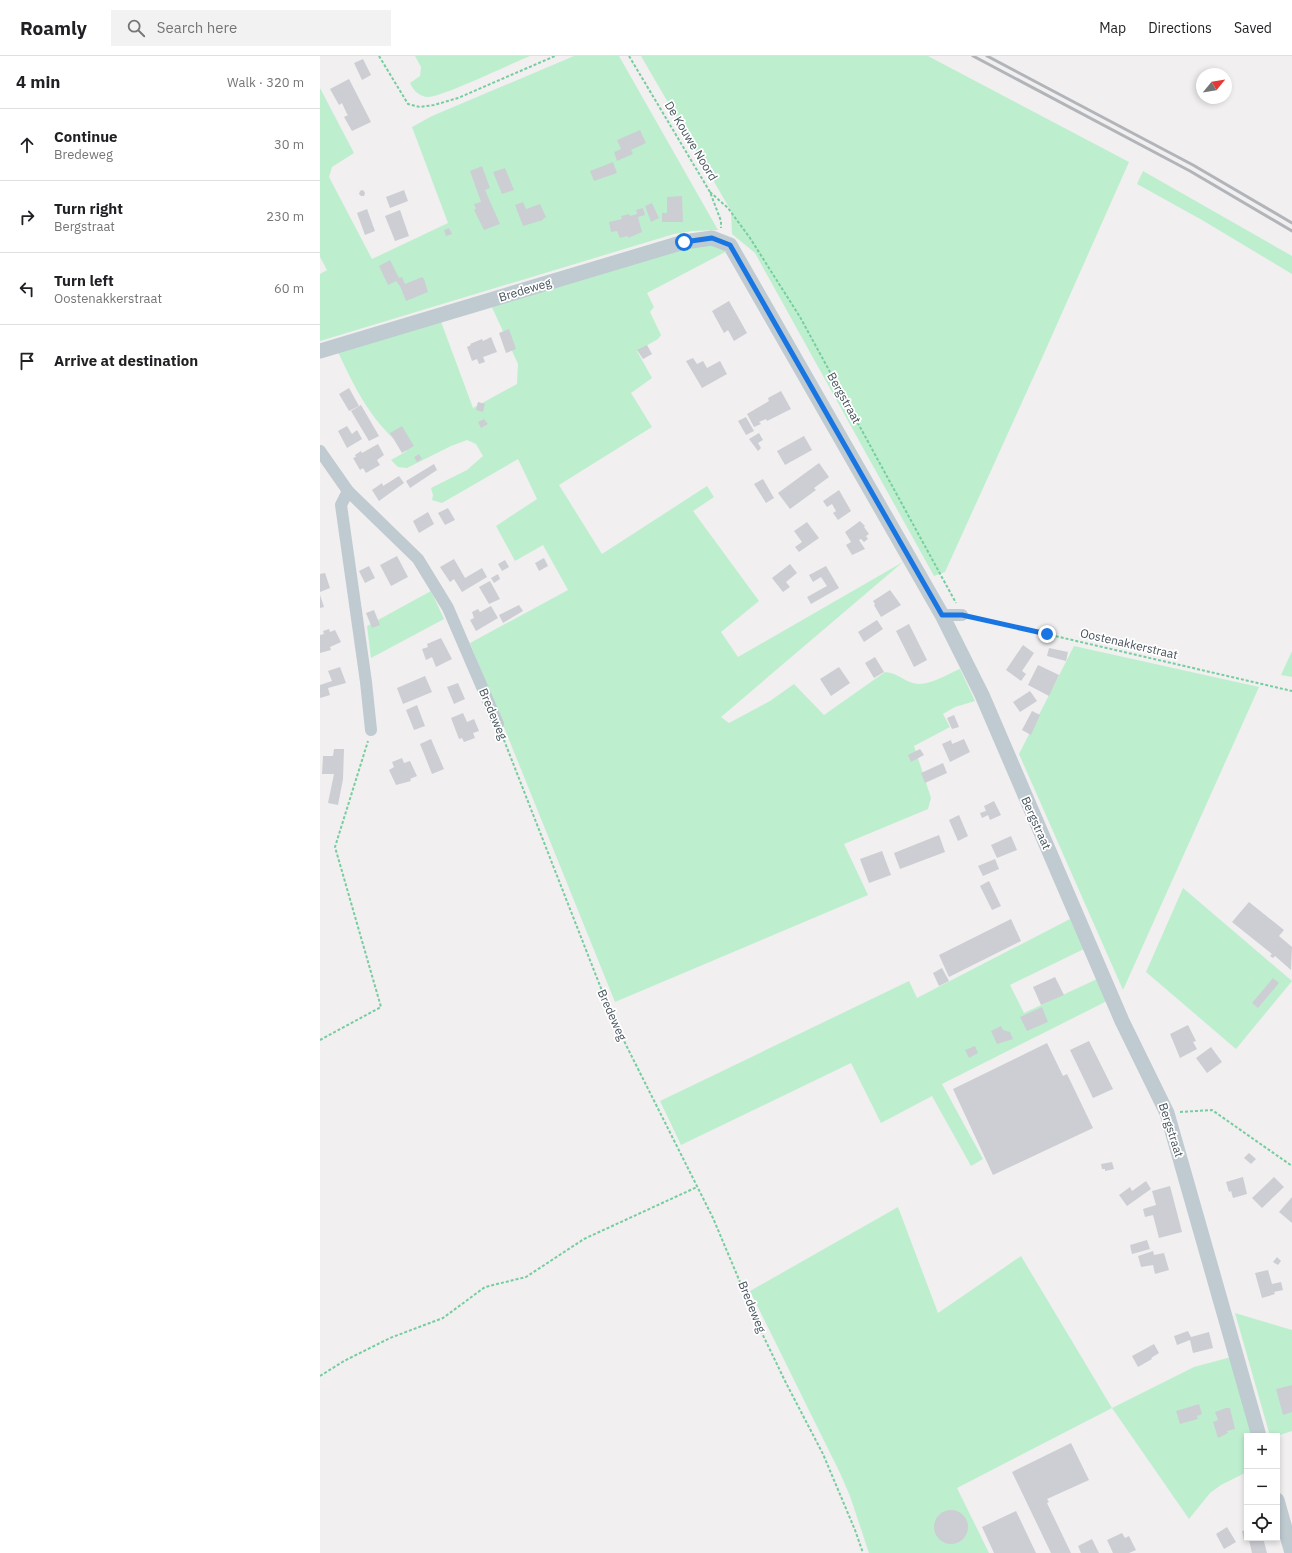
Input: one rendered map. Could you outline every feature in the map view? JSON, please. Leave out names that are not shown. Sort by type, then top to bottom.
[{"type":"street","name":"Bredeweg","points":[[320,351],[684,242],[712,238],[726,243]]},
{"type":"street","name":"Bergstraat","points":[[726,243],[942,615],[982,695],[1122,1021],[1167,1113],[1258,1433]]},
{"type":"street","name":"Bredeweg","points":[[320,451],[348,491],[418,559],[448,608],[498,724]]},
{"type":"street","points":[[348,491],[341,505],[366,682],[371,730]]},
{"type":"street","points":[[942,615],[962,615]]},
{"type":"street","points":[[1278,1505],[1292,1553]]},
{"type":"path","points":[[379,56],[408,104],[420,107],[434,106],[458,98],[555,56]]},
{"type":"path","name":"De Kouwe Noord","points":[[629,56],[710,192],[721,221],[726,243]]},
{"type":"path","name":"Bergstraat","points":[[710,192],[728,208],[800,317],[962,615]]},
{"type":"path","name":"Oostenakkerstraat","points":[[962,615],[1292,691]]},
{"type":"path","name":"Bredeweg","points":[[498,724],[604,996],[626,1046],[726,1246],[759,1327],[823,1454],[863,1553]]},
{"type":"path","points":[[320,1040],[381,1007],[335,847],[371,730]]},
{"type":"path","points":[[1167,1113],[1212,1110],[1292,1166]]},
{"type":"path","points":[[320,1376],[344,1361],[390,1338],[443,1318],[485,1287],[526,1277],[584,1239],[697,1187]]},
{"type":"green space","points":[[415,56],[530,56],[460,87],[426,97],[416,92],[410,83],[420,76],[421,67]]},
{"type":"green space","points":[[574,56],[619,56],[718,230],[692,231],[674,234],[320,341],[320,274],[327,270],[320,257],[320,88],[354,153],[332,167],[329,177],[372,259],[448,223],[412,127],[432,116]]},
{"type":"green space","points":[[641,56],[928,56],[1129,162],[945,572],[934,576],[755,253],[732,234],[731,211]]},
{"type":"green space","points":[[1143,171],[1292,256],[1292,274],[1202,220],[1137,184]]},
{"type":"green space","points":[[712,244],[731,249],[647,293],[654,307],[650,312],[661,335],[658,339],[637,351],[652,378],[631,393],[652,427],[559,485],[602,554],[707,486],[714,497],[693,511],[759,601],[721,632],[738,657],[903,562],[721,717],[729,723],[770,701],[794,684],[824,715],[885,672],[893,674],[909,682],[924,684],[960,669],[975,701],[955,707],[943,714],[950,727],[914,746],[931,798],[928,809],[844,844],[868,895],[615,1002],[470,643],[568,590],[543,545],[515,561],[496,526],[537,499],[518,459],[442,503],[432,500],[433,495],[431,488],[467,470],[483,456],[476,444],[467,440],[451,446],[407,468],[398,467],[391,460],[407,451],[383,428],[366,405],[337,350],[440,319],[473,408],[517,384],[518,364],[490,303],[670,250]]},
{"type":"green space","points":[[431,591],[444,619],[371,658],[367,626]]},
{"type":"green space","points":[[1074,646],[1259,687],[1123,990],[1019,754]]},
{"type":"green space","points":[[1292,651],[1292,677],[1281,675]]},
{"type":"green space","points":[[1183,888],[1292,981],[1236,1049],[1146,972]]},
{"type":"green space","points":[[1070,919],[1084,949],[1010,985],[1024,1013],[1097,979],[1107,1001],[942,1084],[983,1159],[971,1166],[932,1096],[881,1123],[851,1063],[681,1145],[660,1101],[909,981],[917,998]]},
{"type":"green space","points":[[898,1207],[938,1313],[1021,1256],[1112,1408],[957,1488],[989,1553],[869,1553],[850,1496],[840,1473],[750,1291]]},
{"type":"green space","points":[[1235,1313],[1292,1330],[1292,1431],[1280,1435],[1280,1433],[1269,1433]]},
{"type":"green space","points":[[1231,1357],[1251,1433],[1244,1433],[1244,1474],[1221,1485],[1210,1493],[1189,1519],[1112,1408],[1194,1367]]},
{"type":"building","points":[[363,59],[371,75],[362,80],[354,63]]},
{"type":"building","points":[[349,79],[371,122],[352,131],[344,117],[348,115],[342,103],[339,105],[330,89]]},
{"type":"building","points":[[640,130],[646,143],[631,150],[633,154],[617,161],[614,152],[621,149],[617,140]]},
{"type":"building","points":[[613,162],[617,173],[594,181],[590,171]]},
{"type":"building","points":[[482,166],[490,188],[485,190],[500,224],[484,230],[474,210],[476,209],[474,204],[481,202],[470,171]]},
{"type":"building","points":[[505,168],[514,190],[502,194],[493,172]]},
{"type":"building","points":[[363,190],[365,193],[364,196],[361,196],[359,194],[360,191]]},
{"type":"building","points":[[404,190],[408,201],[390,208],[386,197]]},
{"type":"building","points":[[682,196],[683,222],[662,222],[662,213],[667,213],[667,197]]},
{"type":"building","points":[[523,202],[526,209],[540,204],[546,217],[543,220],[523,226],[515,205]]},
{"type":"building","points":[[652,203],[659,218],[651,222],[645,206]]},
{"type":"building","points":[[643,208],[645,215],[638,217],[642,232],[628,238],[628,236],[620,238],[617,231],[611,232],[609,222],[622,219],[621,216],[637,214],[636,210]]},
{"type":"building","points":[[367,209],[375,231],[365,235],[357,213]]},
{"type":"building","points":[[400,210],[409,236],[395,241],[385,216]]},
{"type":"building","points":[[449,228],[452,234],[446,236],[444,230]]},
{"type":"building","points":[[390,260],[399,278],[402,277],[405,284],[422,277],[428,292],[406,301],[400,286],[396,281],[388,285],[379,266]]},
{"type":"building","points":[[729,301],[747,333],[734,341],[728,330],[724,333],[712,311]]},
{"type":"building","points":[[509,329],[516,349],[506,353],[499,333]]},
{"type":"building","points":[[491,337],[497,352],[483,357],[485,362],[479,364],[477,359],[472,361],[467,347],[471,345],[470,344],[482,339],[483,341]]},
{"type":"building","points":[[647,345],[652,354],[643,359],[637,350]]},
{"type":"building","points":[[693,358],[697,364],[703,361],[707,368],[720,361],[727,374],[702,388],[686,361]]},
{"type":"building","points":[[349,388],[359,406],[349,411],[339,394]]},
{"type":"building","points":[[781,391],[791,409],[767,421],[766,419],[759,422],[761,424],[754,427],[747,414],[769,401],[768,398]]},
{"type":"building","points":[[478,402],[485,404],[483,412],[476,410]]},
{"type":"building","points":[[361,405],[379,436],[369,441],[351,411]]},
{"type":"building","points":[[746,417],[754,431],[746,435],[738,421]]},
{"type":"building","points":[[484,419],[488,424],[481,428],[478,422]]},
{"type":"building","points":[[347,426],[352,434],[357,430],[362,439],[347,448],[338,431]]},
{"type":"building","points":[[402,426],[414,446],[402,453],[390,433]]},
{"type":"building","points":[[759,433],[763,440],[758,443],[761,448],[758,451],[749,439]]},
{"type":"building","points":[[804,436],[812,450],[785,465],[777,451]]},
{"type":"building","points":[[378,444],[384,455],[377,460],[380,465],[366,473],[363,468],[360,470],[353,458],[356,457],[355,455],[361,451],[362,453]]},
{"type":"building","points":[[419,454],[422,459],[417,462],[414,457]]},
{"type":"building","points":[[819,463],[829,477],[814,488],[816,490],[790,509],[778,493]]},
{"type":"building","points":[[434,464],[437,470],[410,488],[406,481]]},
{"type":"building","points":[[399,476],[404,483],[379,501],[372,490],[382,483],[383,486]]},
{"type":"building","points":[[763,479],[774,498],[766,503],[754,484]]},
{"type":"building","points":[[839,490],[851,511],[838,520],[833,513],[836,511],[832,504],[827,507],[823,501]]},
{"type":"building","points":[[448,508],[455,520],[445,525],[438,513]]},
{"type":"building","points":[[428,512],[434,524],[419,533],[413,521]]},
{"type":"building","points":[[860,521],[865,526],[864,527],[869,534],[866,536],[868,539],[864,542],[861,539],[859,540],[865,549],[852,555],[846,545],[851,542],[845,532]]},
{"type":"building","points":[[807,522],[819,538],[799,552],[795,547],[802,542],[794,531]]},
{"type":"building","points":[[397,556],[408,577],[391,586],[380,565]]},
{"type":"building","points":[[544,558],[548,566],[539,571],[535,563]]},
{"type":"building","points":[[454,559],[465,578],[482,568],[487,577],[462,592],[454,579],[450,582],[440,567]]},
{"type":"building","points":[[505,560],[509,567],[502,571],[498,564]]},
{"type":"building","points":[[790,564],[797,573],[786,582],[790,587],[783,592],[772,578]]},
{"type":"building","points":[[369,566],[375,578],[365,583],[359,571]]},
{"type":"building","points":[[826,566],[839,588],[811,604],[807,597],[827,586],[821,577],[813,582],[809,575]]},
{"type":"building","points":[[325,573],[330,588],[320,592],[320,574]]},
{"type":"building","points":[[498,574],[500,579],[494,583],[491,578]]},
{"type":"building","points":[[490,581],[500,599],[489,604],[479,587]]},
{"type":"building","points":[[890,590],[901,605],[881,617],[873,601]]},
{"type":"building","points":[[320,595],[324,607],[320,608]]},
{"type":"building","points":[[519,605],[523,611],[503,623],[499,615]]},
{"type":"building","points":[[491,606],[498,618],[476,631],[470,620],[474,618],[472,612],[478,609],[480,612]]},
{"type":"building","points":[[374,610],[380,625],[372,628],[366,613]]},
{"type":"building","points":[[877,620],[883,629],[864,642],[858,632]]},
{"type":"building","points":[[909,624],[927,660],[914,667],[896,631]]},
{"type":"building","points":[[329,629],[330,632],[335,630],[341,642],[330,647],[331,650],[320,653],[320,635],[324,634],[323,631]]},
{"type":"building","points":[[441,638],[452,659],[436,667],[432,657],[426,660],[422,649],[428,647],[427,644]]},
{"type":"building","points":[[1023,645],[1034,653],[1022,671],[1026,674],[1021,681],[1006,670]]},
{"type":"building","points":[[1049,648],[1068,652],[1066,661],[1047,656]]},
{"type":"building","points":[[875,657],[884,672],[874,678],[865,663]]},
{"type":"building","points":[[1038,665],[1059,675],[1049,696],[1028,685]]},
{"type":"building","points":[[340,667],[346,683],[328,688],[330,695],[320,698],[320,685],[332,681],[328,671]]},
{"type":"building","points":[[839,667],[850,683],[831,696],[820,679]]},
{"type":"building","points":[[425,676],[432,692],[403,704],[397,688]]},
{"type":"building","points":[[458,683],[465,699],[454,704],[447,687]]},
{"type":"building","points":[[1030,691],[1037,701],[1020,712],[1013,702]]},
{"type":"building","points":[[417,705],[425,726],[414,730],[406,710]]},
{"type":"building","points":[[1032,711],[1040,715],[1031,735],[1022,730]]},
{"type":"building","points":[[463,713],[467,722],[474,719],[479,731],[473,733],[475,738],[464,742],[462,738],[459,739],[451,718]]},
{"type":"building","points":[[954,715],[959,727],[952,729],[947,718]]},
{"type":"building","points":[[431,739],[444,769],[432,774],[420,744]]},
{"type":"building","points":[[964,739],[970,752],[950,762],[942,744],[951,740],[952,744]]},
{"type":"building","points":[[334,749],[344,749],[343,779],[338,805],[328,803],[334,774],[322,774],[323,756],[333,756]]},
{"type":"building","points":[[920,749],[924,755],[911,762],[908,755]]},
{"type":"building","points":[[402,758],[404,763],[410,761],[417,776],[410,779],[411,781],[396,785],[389,770],[394,767],[392,762]]},
{"type":"building","points":[[943,763],[947,773],[925,783],[921,773]]},
{"type":"building","points":[[994,801],[1001,815],[990,820],[988,815],[982,818],[980,813],[986,811],[984,806]]},
{"type":"building","points":[[959,815],[968,836],[958,841],[949,820]]},
{"type":"building","points":[[939,835],[945,852],[900,869],[894,853]]},
{"type":"building","points":[[1011,836],[1017,850],[997,858],[991,845]]},
{"type":"building","points":[[882,851],[891,875],[869,883],[860,859]]},
{"type":"building","points":[[995,859],[999,869],[983,876],[978,866]]},
{"type":"building","points":[[989,881],[1001,906],[992,910],[980,886]]},
{"type":"building","points":[[1249,902],[1284,930],[1279,936],[1292,947],[1291,970],[1275,956],[1273,958],[1270,956],[1272,954],[1232,922]]},
{"type":"building","points":[[1011,919],[1021,941],[949,977],[939,955]]},
{"type":"building","points":[[942,968],[949,981],[939,986],[933,973]]},
{"type":"building","points":[[1055,977],[1064,995],[1041,1005],[1033,987]]},
{"type":"building","points":[[1273,978],[1279,983],[1258,1008],[1252,1003]]},
{"type":"building","points":[[1042,1007],[1048,1022],[1027,1031],[1020,1017]]},
{"type":"building","points":[[1188,1025],[1196,1041],[1193,1042],[1197,1049],[1180,1058],[1170,1034]]},
{"type":"building","points":[[1001,1026],[1003,1030],[1010,1032],[1013,1039],[997,1044],[991,1031]]},
{"type":"building","points":[[1089,1041],[1113,1089],[1093,1098],[1070,1050]]},
{"type":"building","points":[[1047,1043],[1063,1076],[1067,1074],[1093,1128],[993,1175],[953,1089]]},
{"type":"building","points":[[975,1046],[978,1053],[969,1058],[965,1050]]},
{"type":"building","points":[[1211,1047],[1222,1062],[1207,1073],[1196,1058]]},
{"type":"building","points":[[1249,1153],[1256,1159],[1251,1164],[1244,1158]]},
{"type":"building","points":[[1112,1162],[1114,1169],[1105,1171],[1105,1169],[1102,1169],[1101,1164]]},
{"type":"building","points":[[1243,1177],[1247,1194],[1233,1198],[1231,1191],[1229,1192],[1226,1182]]},
{"type":"building","points":[[1274,1177],[1284,1187],[1262,1208],[1252,1198]]},
{"type":"building","points":[[1146,1181],[1151,1189],[1127,1206],[1119,1195],[1130,1187],[1132,1191]]},
{"type":"building","points":[[1170,1186],[1182,1232],[1159,1238],[1153,1215],[1145,1217],[1143,1209],[1156,1205],[1152,1191]]},
{"type":"building","points":[[1292,1197],[1292,1223],[1279,1212]]},
{"type":"building","points":[[1147,1240],[1150,1249],[1132,1254],[1130,1245]]},
{"type":"building","points":[[1153,1251],[1154,1255],[1164,1253],[1169,1270],[1155,1274],[1153,1265],[1141,1267],[1138,1256]]},
{"type":"building","points":[[1277,1257],[1281,1261],[1278,1265],[1273,1262]]},
{"type":"building","points":[[1268,1270],[1272,1284],[1281,1282],[1283,1290],[1274,1292],[1275,1294],[1262,1298],[1255,1273]]},
{"type":"building","points":[[1188,1331],[1191,1337],[1209,1332],[1213,1348],[1193,1353],[1190,1340],[1177,1345],[1174,1336]]},
{"type":"building","points":[[1154,1344],[1159,1353],[1138,1367],[1132,1356]]},
{"type":"building","points":[[1292,1385],[1292,1412],[1283,1415],[1276,1389]]},
{"type":"building","points":[[1199,1404],[1202,1414],[1197,1416],[1198,1419],[1180,1424],[1176,1411]]},
{"type":"building","points":[[1230,1408],[1235,1429],[1227,1431],[1228,1433],[1218,1438],[1213,1422],[1218,1420],[1215,1412]]},
{"type":"building","points":[[1071,1443],[1089,1480],[1047,1499],[1049,1502],[1047,1503],[1071,1553],[1051,1553],[1012,1472]]},
{"type":"building","points":[[954,1510],[961,1512],[966,1517],[968,1527],[966,1537],[961,1542],[948,1544],[941,1542],[936,1537],[934,1524],[936,1517],[941,1512]]},
{"type":"building","points":[[1016,1511],[1036,1553],[994,1553],[982,1527]]},
{"type":"building","points":[[1227,1527],[1236,1542],[1224,1549],[1216,1534]]},
{"type":"building","points":[[1242,1531],[1244,1531],[1244,1541]]},
{"type":"building","points":[[1122,1533],[1125,1538],[1129,1536],[1136,1550],[1129,1553],[1113,1553],[1107,1540]]},
{"type":"building","points":[[1092,1539],[1099,1553],[1081,1553],[1078,1546]]},
{"type":"building","points":[[1249,1541],[1264,1541],[1267,1553],[1252,1553]]},
{"type":"railway","points":[[973,56],[1190,171],[1292,231]]},
{"type":"railway","points":[[987,56],[1193,165],[1292,223]]},
{"type":"route","points":[[684,242],[712,238],[730,245],[942,615],[962,615],[1047,634]]}]
